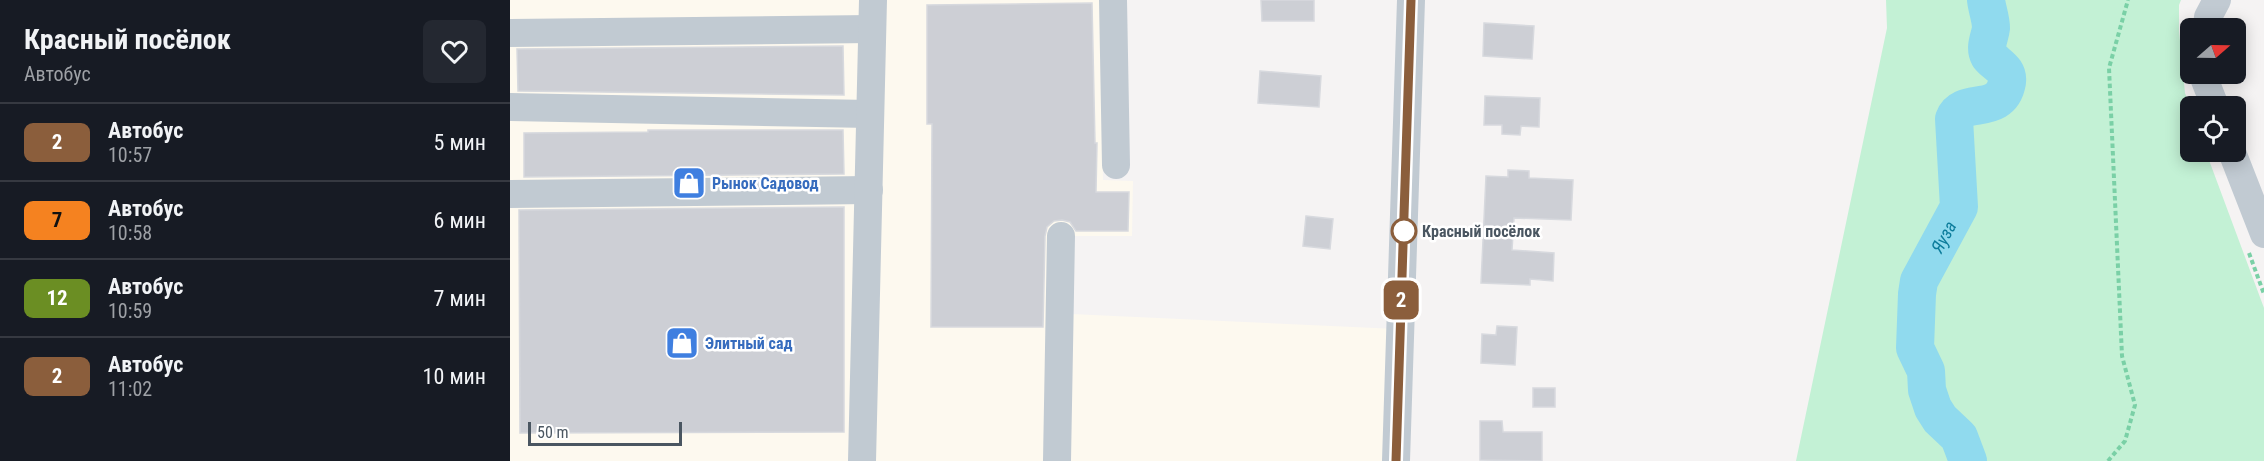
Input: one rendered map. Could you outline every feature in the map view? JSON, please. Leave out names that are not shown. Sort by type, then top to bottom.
[{"type":"street","points":[[862,461],[873,0]]},
{"type":"street","points":[[1113,0],[1116,165]]},
{"type":"street","points":[[1396,461],[1411,0]]},
{"type":"street","points":[[2208,18],[2217,0]]},
{"type":"street","points":[[510,33],[871,30]]},
{"type":"street","points":[[510,107],[870,114]]},
{"type":"street","points":[[2236,162],[2264,234]]},
{"type":"street","points":[[510,194],[869,190]]},
{"type":"street","points":[[1057,461],[1061,236]]},
{"type":"path","points":[[2108,461],[2125,441],[2135,405],[2122,356],[2109,68],[2128,0]]},
{"type":"shaded area","points":[[510,0],[1100,0],[1103,180],[1133,181],[1132,236],[1069,236],[1071,314],[1397,329],[1392,461],[510,461]]},
{"type":"green space","points":[[1886,0],[2181,0],[2179,5],[2180,84],[2184,84],[2186,96],[2180,96],[2180,162],[2210,162],[2264,308],[2264,461],[1796,461],[1887,28]]},
{"type":"building","points":[[1261,0],[1314,0],[1314,21],[1262,21]]},
{"type":"building","points":[[1092,3],[1095,143],[1097,143],[1096,192],[1129,192],[1128,231],[1076,231],[1070,222],[1062,220],[1054,221],[1047,227],[1043,327],[931,327],[932,124],[927,124],[927,5]]},
{"type":"building","points":[[1484,23],[1534,26],[1532,59],[1483,56]]},
{"type":"building","points":[[843,46],[844,95],[518,91],[517,49]]},
{"type":"building","points":[[1260,71],[1321,76],[1319,107],[1258,103]]},
{"type":"building","points":[[1485,96],[1540,98],[1539,127],[1521,126],[1520,135],[1502,134],[1502,125],[1484,125]]},
{"type":"building","points":[[648,130],[843,130],[844,174],[524,177],[524,133],[648,132]]},
{"type":"building","points":[[1508,170],[1529,171],[1529,178],[1573,180],[1571,220],[1514,218],[1512,250],[1554,253],[1553,281],[1530,279],[1530,285],[1481,283],[1486,176],[1508,177]]},
{"type":"building","name":"Элитный сад","points":[[844,207],[844,432],[520,433],[519,210]]},
{"type":"building","points":[[1306,216],[1333,219],[1330,249],[1303,246]]},
{"type":"building","points":[[1497,326],[1517,327],[1515,365],[1481,363],[1482,334],[1496,335]]},
{"type":"building","points":[[1533,388],[1555,388],[1555,407],[1533,407]]},
{"type":"building","points":[[1480,421],[1502,421],[1503,432],[1542,432],[1542,461],[1480,460]]},
{"type":"waterway","name":"Яуза","points":[[1968,461],[1959,437],[1940,419],[1933,408],[1927,390],[1926,371],[1915,348],[1917,294],[1919,281],[1959,207],[1954,119],[1958,112],[1965,108],[1990,103],[1997,99],[2003,93],[2007,82],[2004,70],[1988,53],[1987,46],[1991,28],[1986,0]]},
{"type":"bus line","name":"2","points":[[1396,461],[1411,0]]},
{"type":"place","name":"Рынок Садовод","points":[[689,183]]},
{"type":"place","name":"Красный посёлок","points":[[1404,231]]},
{"type":"place","name":"Элитный сад","points":[[682,343]]}]
